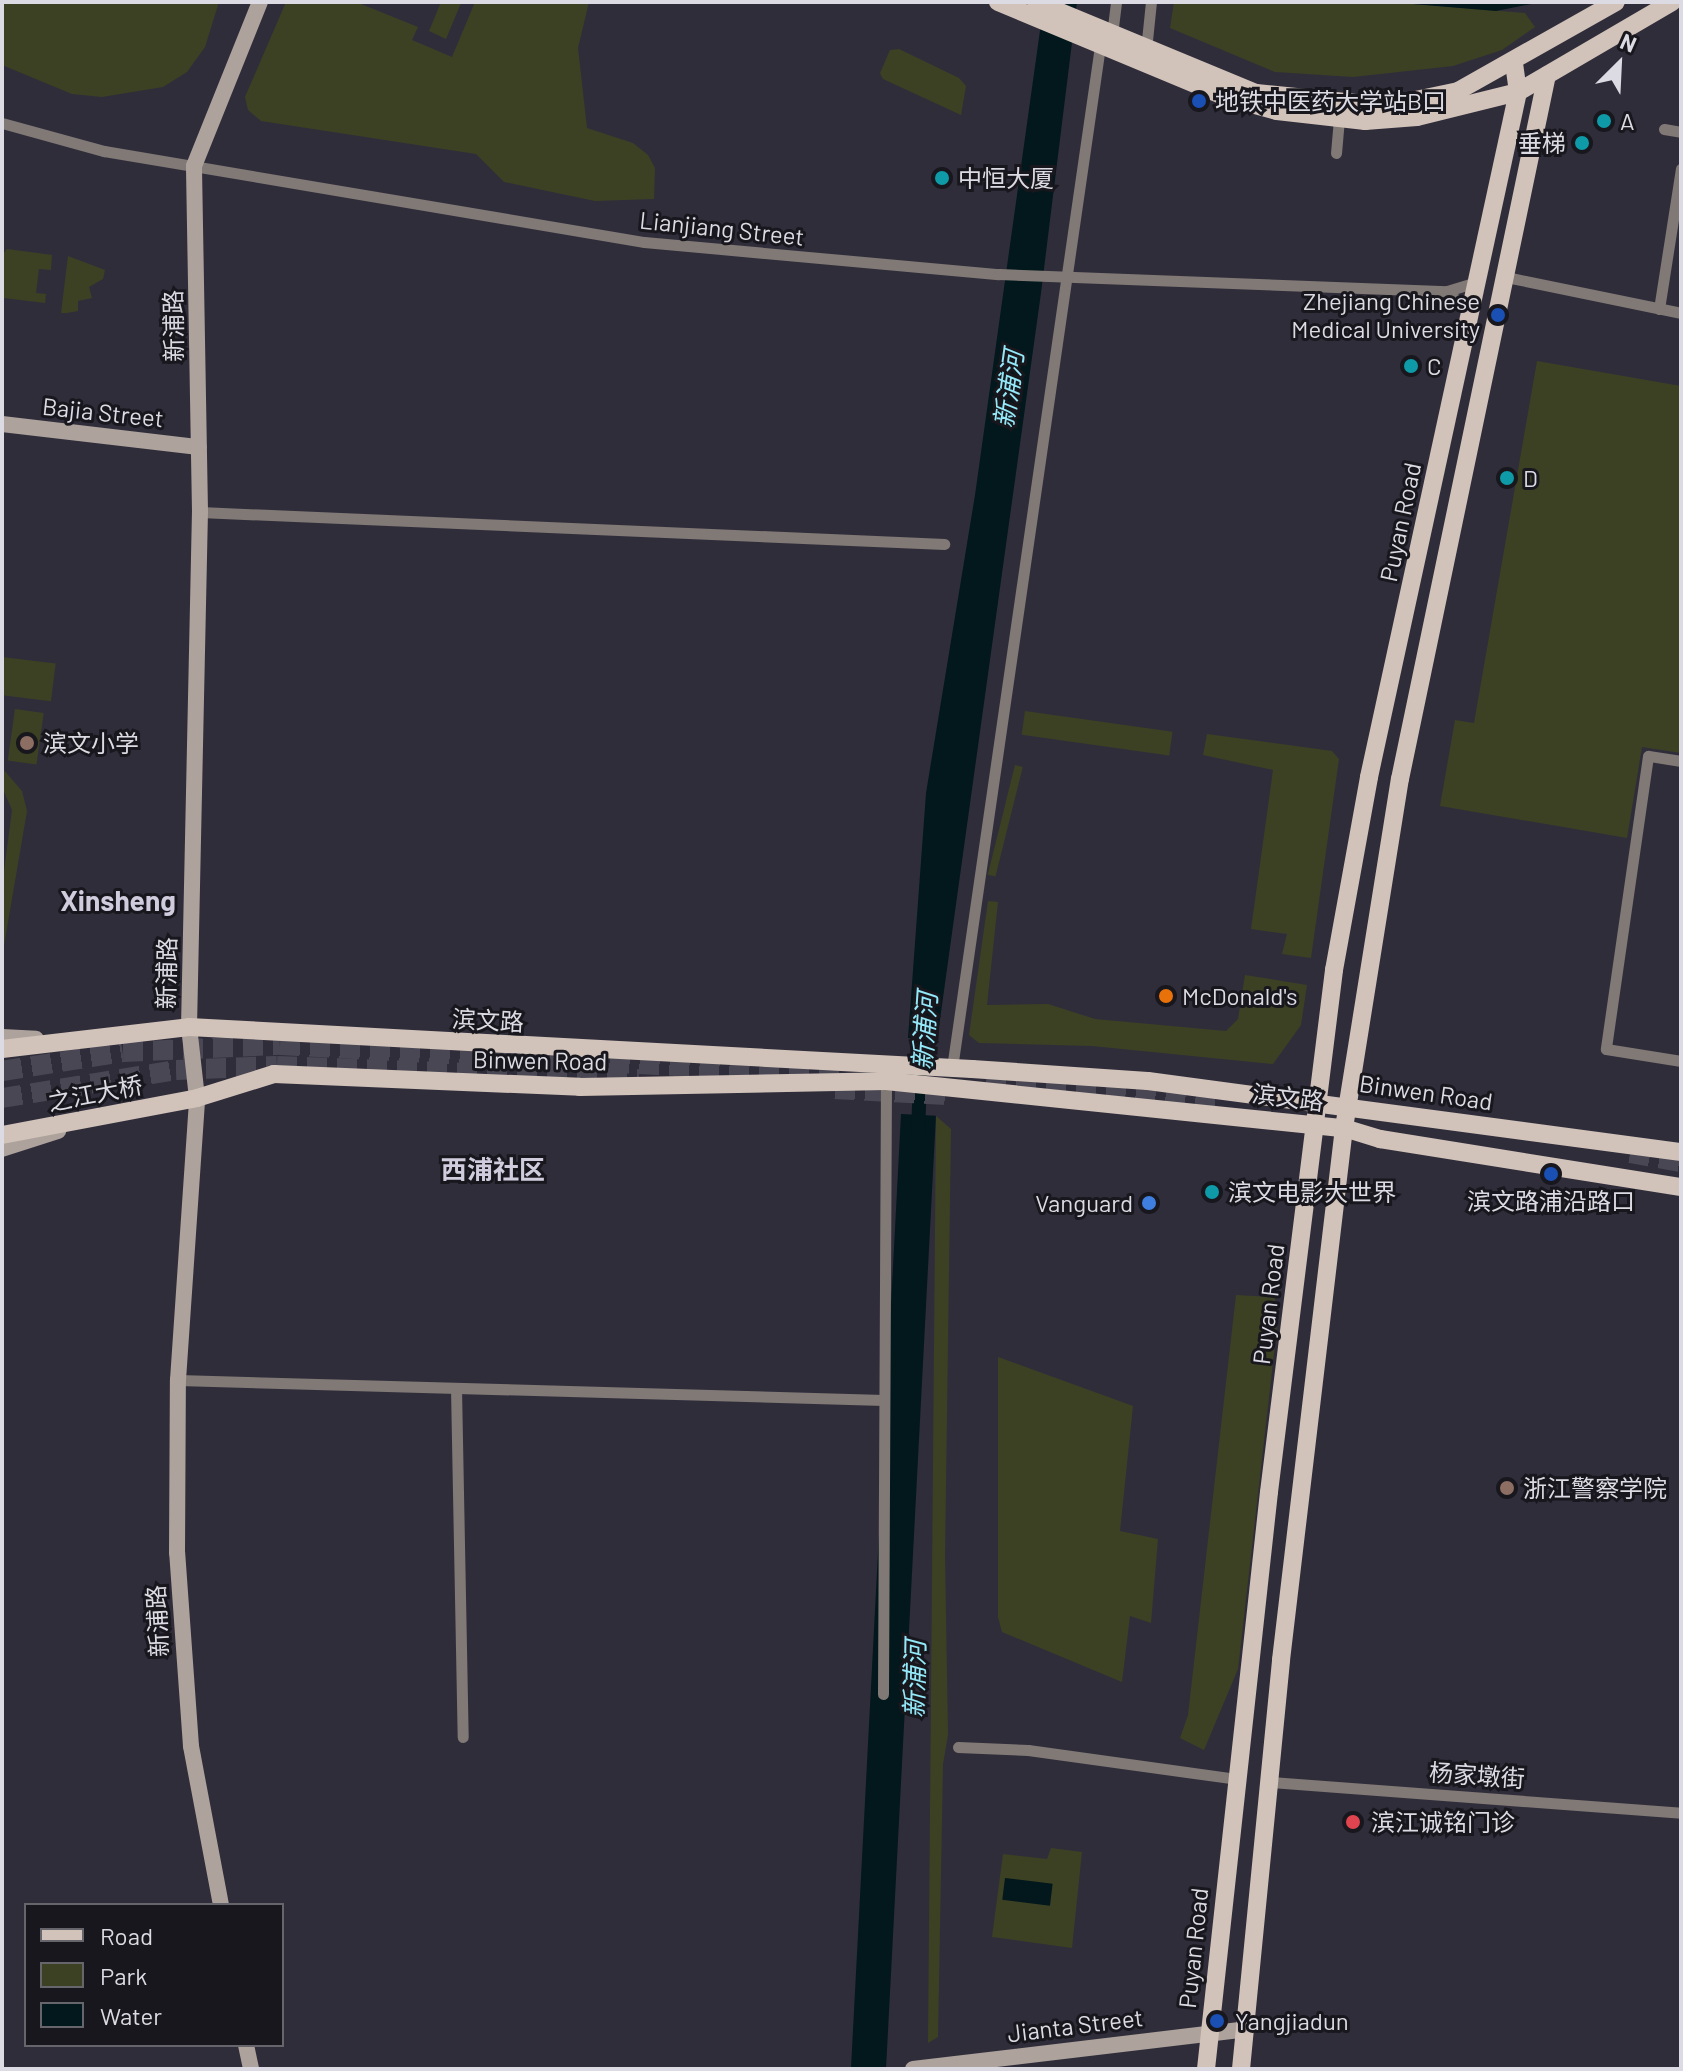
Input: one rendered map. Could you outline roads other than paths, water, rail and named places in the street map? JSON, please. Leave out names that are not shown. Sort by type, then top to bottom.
[{"type":"main road","points":[[998,2],[1038,11],[1226,97],[1339,120],[1417,117],[1518,92],[1672,2]]},
{"type":"main road","points":[[1106,40],[1146,50],[1256,93],[1387,106],[1458,91],[1514,63],[1616,2]]},
{"type":"main road","points":[[1514,63],[1547,75]]},
{"type":"main road","name":"Puyan Road","points":[[1206,2069],[1316,1102],[1369,777],[1518,92],[1514,63]]},
{"type":"main road","points":[[1241,2069],[1242,2030],[1344,1128],[1400,779],[1547,75]]},
{"type":"main road","name":"滨文路","points":[[105,1036],[189,1027],[955,1077],[1344,1128],[1380,1139],[1681,1187]]},
{"type":"main road","points":[[2,1049],[105,1036]]},
{"type":"main road","name":"滨文路","points":[[955,1077],[972,1069]]},
{"type":"main road","name":"Binwen Road","points":[[972,1069],[1148,1081],[1348,1105],[1681,1152]]},
{"type":"main road","name":"Binwen Road","points":[[197,1098],[274,1074],[580,1087],[887,1073]]},
{"type":"main road","name":"之江大桥","points":[[2,1135],[197,1098]]},
{"type":"street","name":"新浦路","points":[[221,1903],[191,1746],[182,1652],[178,1380],[197,1098],[189,1027],[200,512],[194,166],[260,2]]},
{"type":"street","points":[[955,1077],[1062,275],[1106,40],[1116,2]]},
{"type":"street","points":[[1146,50],[1151,2]]},
{"type":"street","points":[[1336,153],[1339,120]]},
{"type":"street","name":"Lianjiang Street","points":[[2,123],[104,151],[644,242],[999,274],[1447,291],[1476,282]]},
{"type":"street","points":[[1664,129],[1681,132]]},
{"type":"street","points":[[1659,309],[1681,169]]},
{"type":"street","points":[[1506,277],[1681,313]]},
{"type":"street","points":[[1447,291],[1470,313]]},
{"type":"street","name":"Bajia Street","points":[[2,424],[199,447]]},
{"type":"street","points":[[200,512],[944,544]]},
{"type":"street","points":[[1681,761],[1648,756],[1606,1049],[1681,1061]]},
{"type":"street","name":"滨文路","points":[[2,1037],[105,1036]]},
{"type":"street","points":[[883,1694],[887,1073]]},
{"type":"street","points":[[2,1149],[112,1113]]},
{"type":"street","points":[[178,1380],[884,1400]]},
{"type":"street","points":[[456,1388],[463,1737]]},
{"type":"street","points":[[958,1747],[1028,1750],[1238,1779]]},
{"type":"street","name":"杨家墩街","points":[[1271,1782],[1681,1813]]},
{"type":"street","name":"Jianta Street","points":[[913,2069],[1242,2030]]},
{"type":"street","points":[[246,2047],[251,2069]]},
{"type":"water","points":[[1044,2],[1077,2],[1041,293],[937,1041],[908,1038],[926,793],[975,495]]},
{"type":"water","points":[[1389,2],[1541,2],[1496,11]]},
{"type":"water","points":[[901,1114],[936,1116],[886,2069],[851,2068]]},
{"type":"water","points":[[1005,1878],[1053,1884],[1050,1906],[1002,1900]]},
{"type":"waterway","name":"新浦河","points":[[918,1133],[922,1022]]},
{"type":"tunnel","points":[[2,1071],[123,1052],[280,1045],[846,1075]]},
{"type":"tunnel","points":[[2,1098],[176,1070],[277,1066],[639,1079]]},
{"type":"tunnel","points":[[986,1083],[1218,1097]]},
{"type":"tunnel","points":[[835,1089],[947,1095]]},
{"type":"tunnel","points":[[1630,1153],[1681,1162]]},
{"type":"place","name":"地铁中医药大学站B口","points":[[1199,101]]},
{"type":"place","name":"A","points":[[1604,121]]},
{"type":"place","name":"垂梯","points":[[1582,143]]},
{"type":"place","name":"中恒大厦","points":[[942,178]]},
{"type":"place","name":"Zhejiang Chinese Medical University","points":[[1498,315]]},
{"type":"place","name":"C","points":[[1411,366]]},
{"type":"place","name":"D","points":[[1507,478]]},
{"type":"place","name":"滨文小学","points":[[27,743]]},
{"type":"place","name":"McDonald's","points":[[1166,996]]},
{"type":"place","name":"滨文路浦沿路口","points":[[1551,1174]]},
{"type":"place","name":"滨文电影大世界","points":[[1212,1192]]},
{"type":"place","name":"Vanguard","points":[[1149,1203]]},
{"type":"place","name":"浙江警察学院","points":[[1507,1488]]},
{"type":"place","name":"滨江诚铭门诊","points":[[1353,1822]]},
{"type":"place","name":"Yangjiadun","points":[[1217,2021]]},
{"type":"district","name":"Xinsheng","points":[[118,900]]},
{"type":"district","name":"西浦社区","points":[[493,1169]]}]
